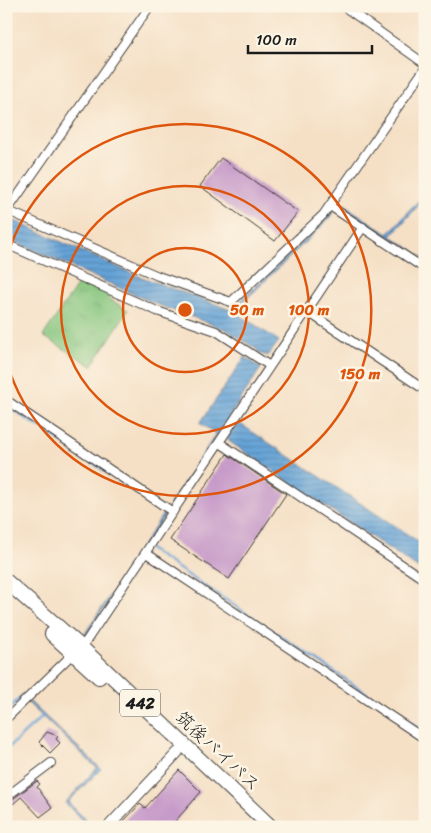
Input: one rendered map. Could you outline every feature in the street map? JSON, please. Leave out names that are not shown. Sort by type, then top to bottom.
[{"type":"highway","name":"筑後バイパス","points":[[6,581],[178,752],[258,827]]},
{"type":"highway","name":"筑後バイパス","points":[[6,592],[77,650],[271,827]]},
{"type":"street","points":[[150,6],[7,210],[158,276],[231,302],[330,206],[425,68]]},
{"type":"street","points":[[343,6],[425,64]]},
{"type":"street","points":[[330,206],[419,265],[425,266]]},
{"type":"street","points":[[6,719],[77,650],[222,441],[363,227]]},
{"type":"street","points":[[6,244],[157,311],[216,331],[270,366]]},
{"type":"street","points":[[308,312],[425,390]]},
{"type":"street","points":[[6,400],[173,512]]},
{"type":"street","points":[[222,441],[425,580]]},
{"type":"street","points":[[146,553],[425,739]]},
{"type":"street","points":[[108,827],[178,752]]},
{"type":"street","points":[[6,796],[51,763]]},
{"type":"green space","points":[[80,281],[112,294],[109,299],[128,310],[92,366],[43,336]]},
{"type":"water","points":[[425,194],[425,198],[391,236],[425,259],[335,204],[338,201],[388,234]]},
{"type":"water","points":[[331,211],[333,212],[328,220],[234,311],[279,341],[268,356],[258,353],[258,350],[225,329],[156,304],[6,238],[6,217],[131,273],[231,310],[325,220]]},
{"type":"water","points":[[245,357],[261,368],[172,505],[170,504],[216,434],[200,423]]},
{"type":"water","points":[[239,423],[425,546],[425,573],[230,442],[228,439],[231,431]]},
{"type":"water","points":[[165,511],[167,512],[86,636],[84,635]]},
{"type":"water","points":[[30,702],[101,769],[68,802],[93,827],[89,827],[65,803],[97,768],[28,703]]},
{"type":"building","points":[[221,158],[298,212],[275,241],[200,186]]},
{"type":"building","points":[[227,454],[286,494],[229,579],[170,540]]},
{"type":"building","points":[[47,732],[58,736],[56,739],[60,743],[50,753],[39,742]]},
{"type":"building","points":[[179,770],[201,792],[170,827],[118,827],[140,804],[145,808]]},
{"type":"building","points":[[37,781],[40,784],[37,787],[52,808],[40,817],[21,797],[13,804],[10,801]]},
{"type":"waterway","points":[[6,405],[144,497]]},
{"type":"waterway","points":[[149,549],[425,732]]},
{"type":"waterway","points":[[6,712],[22,696]]},
{"type":"waterway","points":[[6,750],[43,716]]}]
